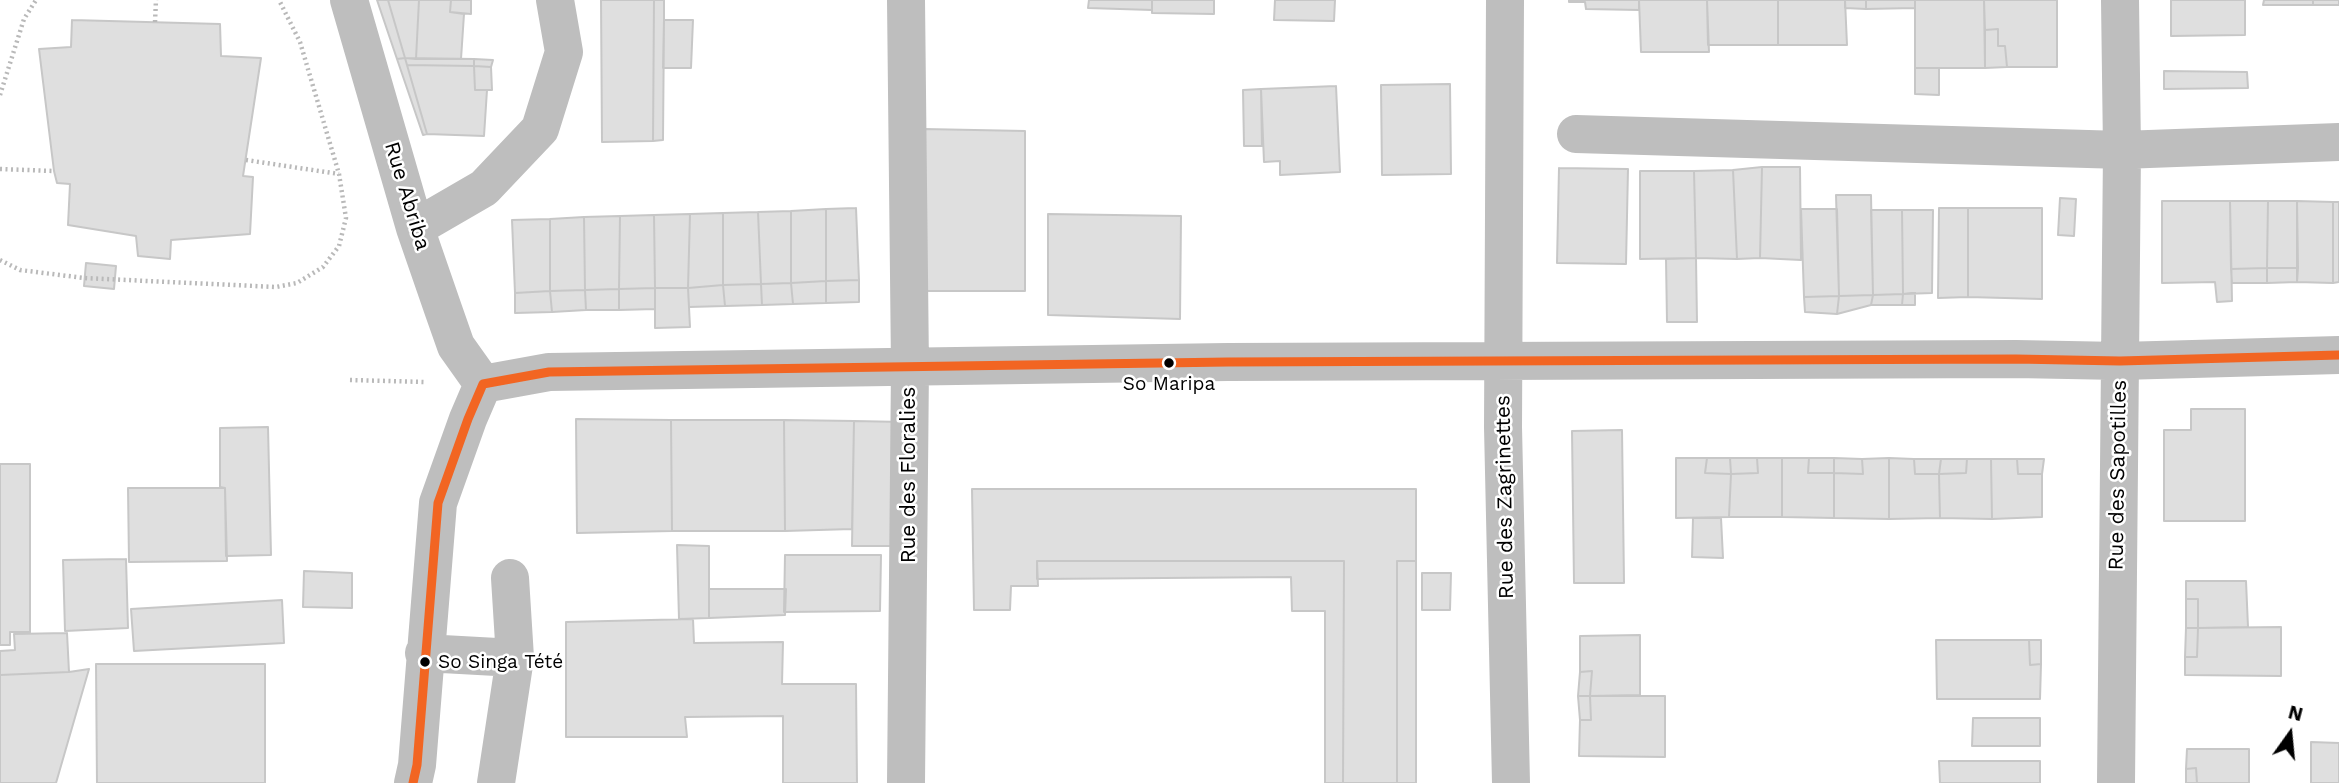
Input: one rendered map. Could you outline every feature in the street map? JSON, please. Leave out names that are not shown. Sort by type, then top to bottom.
[{"type":"street","name":"Rue Abriba","points":[[349,0],[415,228],[456,346],[483,384]]},
{"type":"street","points":[[415,228],[484,188],[540,129],[564,52],[555,0]]},
{"type":"street","name":"Rue des Floralies","points":[[906,0],[909,367],[906,783]]},
{"type":"street","name":"Rue des Zagrinettes","points":[[1505,0],[1503,360],[1511,783]]},
{"type":"street","name":"Rue des Sapotilles","points":[[2116,783],[2122,150],[2120,0]]},
{"type":"street","points":[[1576,134],[2122,150],[2339,142]]},
{"type":"street","points":[[413,783],[417,765],[438,503],[483,384],[549,372],[1503,360],[2120,361],[2339,355]]},
{"type":"street","points":[[496,783],[515,658],[510,578]]},
{"type":"street","points":[[424,653],[515,658]]},
{"type":"path","points":[[0,95],[24,19],[36,0]]},
{"type":"path","points":[[155,22],[156,0]]},
{"type":"path","points":[[0,260],[20,270],[85,278],[276,287],[297,283],[323,267],[340,246],[346,218],[340,174],[300,42],[279,0]]},
{"type":"path","points":[[246,160],[340,174]]},
{"type":"path","points":[[0,169],[54,171]]},
{"type":"path","points":[[350,380],[483,384]]},
{"type":"building","points":[[377,0],[388,0],[405,58],[397,59]]},
{"type":"building","points":[[388,0],[419,0],[416,59],[405,58]]},
{"type":"building","points":[[419,0],[451,0],[450,12],[464,14],[461,59],[416,59]]},
{"type":"building","points":[[451,0],[471,0],[471,14],[450,12]]},
{"type":"building","points":[[601,0],[654,0],[653,141],[602,142]]},
{"type":"building","points":[[654,0],[664,0],[664,20],[663,140],[653,141]]},
{"type":"building","points":[[1089,0],[1152,0],[1152,10],[1088,8]]},
{"type":"building","points":[[1152,0],[1214,0],[1214,14],[1152,13]]},
{"type":"building","points":[[1275,0],[1335,0],[1334,21],[1274,20]]},
{"type":"building","points":[[1569,0],[1639,0],[1639,10],[1586,9],[1585,2]]},
{"type":"building","points":[[1639,0],[1707,0],[1709,52],[1641,52]]},
{"type":"building","points":[[1707,0],[1778,0],[1778,45],[1708,45]]},
{"type":"building","points":[[1778,0],[1845,0],[1847,45],[1778,45]]},
{"type":"building","points":[[1845,0],[1866,0],[1866,9],[1845,8]]},
{"type":"building","points":[[1866,0],[1915,0],[1915,8],[1866,9]]},
{"type":"building","points":[[1915,0],[1984,0],[1985,68],[1915,68]]},
{"type":"building","points":[[1984,0],[2057,0],[2057,67],[2007,67],[2005,46],[1998,46],[1998,29],[1985,30]]},
{"type":"building","points":[[2171,0],[2245,0],[2245,35],[2171,36]]},
{"type":"building","points":[[2264,0],[2313,0],[2313,5],[2263,5]]},
{"type":"building","points":[[2313,0],[2339,0],[2339,5],[2313,5]]},
{"type":"building","points":[[72,20],[220,24],[221,56],[261,58],[243,176],[253,177],[250,234],[171,240],[170,259],[138,256],[136,236],[68,225],[70,184],[57,183],[54,171],[39,49],[71,47]]},
{"type":"building","points":[[664,20],[693,20],[691,68],[663,68]]},
{"type":"building","points":[[1998,29],[1998,46],[2005,46],[2007,67],[1985,68],[1985,30]]},
{"type":"building","points":[[405,58],[474,59],[474,66],[407,65]]},
{"type":"building","points":[[405,58],[427,134],[423,135],[397,59]]},
{"type":"building","points":[[474,59],[493,60],[491,67],[474,66]]},
{"type":"building","points":[[407,65],[474,66],[475,90],[487,90],[484,136],[427,134]]},
{"type":"building","points":[[474,66],[491,67],[492,90],[475,90]]},
{"type":"building","points":[[1915,68],[1939,68],[1939,95],[1915,94]]},
{"type":"building","points":[[2164,71],[2247,72],[2248,88],[2164,89]]},
{"type":"building","points":[[1450,84],[1451,174],[1382,175],[1381,85]]},
{"type":"building","points":[[1336,86],[1340,172],[1280,175],[1280,161],[1264,162],[1261,89]]},
{"type":"building","points":[[1261,89],[1262,146],[1244,146],[1243,90]]},
{"type":"building","points":[[924,129],[1025,131],[1025,291],[923,291]]},
{"type":"building","points":[[1762,167],[1800,167],[1801,260],[1760,258]]},
{"type":"building","points":[[1762,167],[1760,258],[1737,259],[1733,170]]},
{"type":"building","points":[[1559,168],[1628,169],[1626,264],[1557,263]]},
{"type":"building","points":[[1733,170],[1737,259],[1696,258],[1694,171]]},
{"type":"building","points":[[1640,171],[1694,171],[1696,258],[1640,259]]},
{"type":"building","points":[[1836,195],[1871,195],[1873,295],[1839,296]]},
{"type":"building","points":[[2060,198],[2076,199],[2074,236],[2058,235]]},
{"type":"building","points":[[2162,201],[2230,201],[2232,301],[2217,302],[2215,282],[2162,283]]},
{"type":"building","points":[[2230,201],[2268,201],[2267,268],[2231,269]]},
{"type":"building","points":[[2268,201],[2297,201],[2298,268],[2267,268]]},
{"type":"building","points":[[2297,201],[2333,202],[2333,283],[2297,282]]},
{"type":"building","points":[[2333,202],[2339,202],[2339,282],[2333,283]]},
{"type":"building","points":[[856,208],[859,280],[826,281],[826,209]]},
{"type":"building","points":[[1939,208],[1968,208],[1968,297],[1938,298]]},
{"type":"building","points":[[1968,208],[2042,208],[2042,299],[1968,297]]},
{"type":"building","points":[[826,209],[826,281],[791,283],[791,211]]},
{"type":"building","points":[[1801,209],[1837,209],[1839,296],[1804,297]]},
{"type":"building","points":[[1871,210],[1902,210],[1903,294],[1873,295]]},
{"type":"building","points":[[1902,210],[1933,210],[1932,293],[1903,294]]},
{"type":"building","points":[[791,211],[791,283],[761,284],[758,212]]},
{"type":"building","points":[[758,212],[761,284],[723,285],[723,213]]},
{"type":"building","points":[[723,213],[723,285],[688,288],[690,214]]},
{"type":"building","points":[[690,214],[688,288],[655,288],[654,215]]},
{"type":"building","points":[[1048,214],[1181,216],[1180,319],[1048,315]]},
{"type":"building","points":[[654,215],[655,288],[619,289],[620,216]]},
{"type":"building","points":[[620,216],[619,289],[585,290],[584,217]]},
{"type":"building","points":[[584,217],[585,290],[550,291],[550,219]]},
{"type":"building","points":[[550,219],[550,291],[515,293],[512,220]]},
{"type":"building","points":[[1696,258],[1697,322],[1667,322],[1666,259]]},
{"type":"building","points":[[86,263],[116,266],[114,289],[84,286]]},
{"type":"building","points":[[2267,268],[2298,268],[2297,282],[2267,283]]},
{"type":"building","points":[[2267,268],[2267,283],[2232,283],[2231,269]]},
{"type":"building","points":[[859,280],[859,302],[826,303],[826,281]]},
{"type":"building","points":[[826,281],[826,303],[793,304],[791,283]]},
{"type":"building","points":[[791,283],[793,304],[762,305],[761,284]]},
{"type":"building","points":[[761,284],[762,305],[725,306],[723,285]]},
{"type":"building","points":[[723,285],[725,306],[689,307],[688,288]]},
{"type":"building","points":[[655,288],[655,309],[619,310],[619,289]]},
{"type":"building","points":[[655,288],[688,288],[690,327],[655,328]]},
{"type":"building","points":[[619,289],[619,310],[586,310],[585,290]]},
{"type":"building","points":[[585,290],[586,310],[552,312],[550,291]]},
{"type":"building","points":[[550,291],[552,312],[515,313],[515,293]]},
{"type":"building","points":[[1915,293],[1915,305],[1902,305],[1903,294]]},
{"type":"building","points":[[1903,294],[1902,305],[1871,305],[1873,295]]},
{"type":"building","points":[[1873,295],[1871,305],[1837,314],[1839,296]]},
{"type":"building","points":[[1839,296],[1837,314],[1805,312],[1804,297]]},
{"type":"building","points":[[2191,409],[2245,409],[2245,521],[2164,521],[2164,430],[2191,430]]},
{"type":"building","points":[[576,419],[671,420],[672,531],[577,533]]},
{"type":"building","points":[[671,420],[784,420],[785,531],[672,531]]},
{"type":"building","points":[[784,420],[854,421],[852,529],[785,531]]},
{"type":"building","points":[[854,421],[903,422],[901,546],[852,546]]},
{"type":"building","points":[[268,427],[271,555],[226,556],[225,488],[220,487],[220,428]]},
{"type":"building","points":[[1622,430],[1624,583],[1574,583],[1572,431]]},
{"type":"building","points":[[1676,458],[1707,458],[1705,473],[1731,474],[1729,517],[1676,518]]},
{"type":"building","points":[[1707,458],[1730,458],[1731,474],[1705,473]]},
{"type":"building","points":[[1730,458],[1757,458],[1758,473],[1731,474]]},
{"type":"building","points":[[1757,458],[1782,458],[1782,517],[1729,517],[1731,474],[1758,473]]},
{"type":"building","points":[[1782,458],[1809,458],[1808,473],[1834,473],[1834,518],[1782,517]]},
{"type":"building","points":[[1809,458],[1834,458],[1834,473],[1808,473]]},
{"type":"building","points":[[1834,458],[1862,459],[1863,474],[1834,473]]},
{"type":"building","points":[[1889,458],[1914,459],[1915,474],[1939,474],[1940,518],[1889,519]]},
{"type":"building","points":[[1889,458],[1889,519],[1834,518],[1834,473],[1863,474],[1862,459]]},
{"type":"building","points":[[1914,459],[1941,459],[1939,474],[1915,474]]},
{"type":"building","points":[[1941,459],[1967,459],[1966,473],[1939,474]]},
{"type":"building","points":[[1967,459],[1991,459],[1992,519],[1940,518],[1939,474],[1966,473]]},
{"type":"building","points":[[1991,459],[2017,459],[2018,474],[2042,474],[2042,517],[1992,519]]},
{"type":"building","points":[[2017,459],[2044,459],[2042,474],[2018,474]]},
{"type":"building","points":[[0,464],[30,464],[30,632],[10,632],[10,645],[0,645]]},
{"type":"building","points":[[128,488],[225,488],[227,561],[129,562]]},
{"type":"building","points":[[972,489],[1416,489],[1416,561],[1397,561],[1397,783],[1343,783],[1344,561],[1037,561],[1038,586],[1011,586],[1010,610],[974,610]]},
{"type":"building","points":[[1693,518],[1721,518],[1723,558],[1692,557]]},
{"type":"building","points":[[677,545],[709,546],[709,618],[679,619]]},
{"type":"building","points":[[785,555],[881,555],[880,611],[784,612]]},
{"type":"building","points":[[126,559],[128,628],[65,631],[63,560]]},
{"type":"building","points":[[1037,561],[1344,561],[1343,783],[1325,783],[1325,611],[1292,611],[1291,577],[1037,579]]},
{"type":"building","points":[[1397,561],[1416,561],[1416,783],[1397,783]]},
{"type":"building","points":[[304,571],[352,573],[352,608],[303,607]]},
{"type":"building","points":[[1422,573],[1451,573],[1450,610],[1422,610]]},
{"type":"building","points":[[2186,581],[2246,581],[2248,627],[2198,628],[2198,599],[2186,599]]},
{"type":"building","points":[[709,589],[786,589],[785,615],[709,618]]},
{"type":"building","points":[[2186,599],[2198,599],[2198,628],[2186,628]]},
{"type":"building","points":[[282,600],[284,643],[134,651],[131,609]]},
{"type":"building","points":[[693,619],[694,643],[783,642],[782,684],[856,684],[857,783],[783,783],[783,716],[685,717],[687,737],[566,737],[566,622]]},
{"type":"building","points":[[2281,627],[2281,676],[2185,675],[2185,657],[2197,657],[2198,628]]},
{"type":"building","points":[[2186,628],[2198,628],[2197,657],[2185,657]]},
{"type":"building","points":[[67,633],[69,672],[0,675],[0,651],[15,650],[14,634]]},
{"type":"building","points":[[1640,635],[1640,695],[1590,696],[1592,671],[1580,672],[1580,636]]},
{"type":"building","points":[[1936,640],[2029,640],[2030,665],[2041,664],[2040,699],[1937,699]]},
{"type":"building","points":[[2029,640],[2041,640],[2041,664],[2030,665]]},
{"type":"building","points":[[96,664],[265,664],[265,783],[97,783]]},
{"type":"building","points":[[89,669],[56,783],[0,783],[0,675]]},
{"type":"building","points":[[1592,671],[1590,696],[1578,696],[1580,672]]},
{"type":"building","points":[[1578,696],[1590,696],[1591,720],[1580,720]]},
{"type":"building","points":[[1590,696],[1665,696],[1665,757],[1579,756],[1580,720],[1591,720]]},
{"type":"building","points":[[1973,718],[2040,718],[2040,746],[1972,746]]},
{"type":"building","points":[[2311,742],[2339,743],[2339,783],[2311,783]]},
{"type":"building","points":[[2187,749],[2249,749],[2249,783],[2197,783],[2196,768],[2186,769]]},
{"type":"building","points":[[1939,761],[2040,761],[2040,783],[1940,783]]},
{"type":"building","points":[[2196,768],[2197,783],[2186,783],[2186,769]]},
{"type":"transit line","points":[[483,384],[549,372],[1228,362],[2016,359],[2120,361],[2339,355]]},
{"type":"transit line","points":[[413,783],[417,765],[438,503],[483,384]]},
{"type":"place","name":"So Maripa","points":[[1169,363]]},
{"type":"place","name":"So Singa Tété","points":[[425,662]]}]
